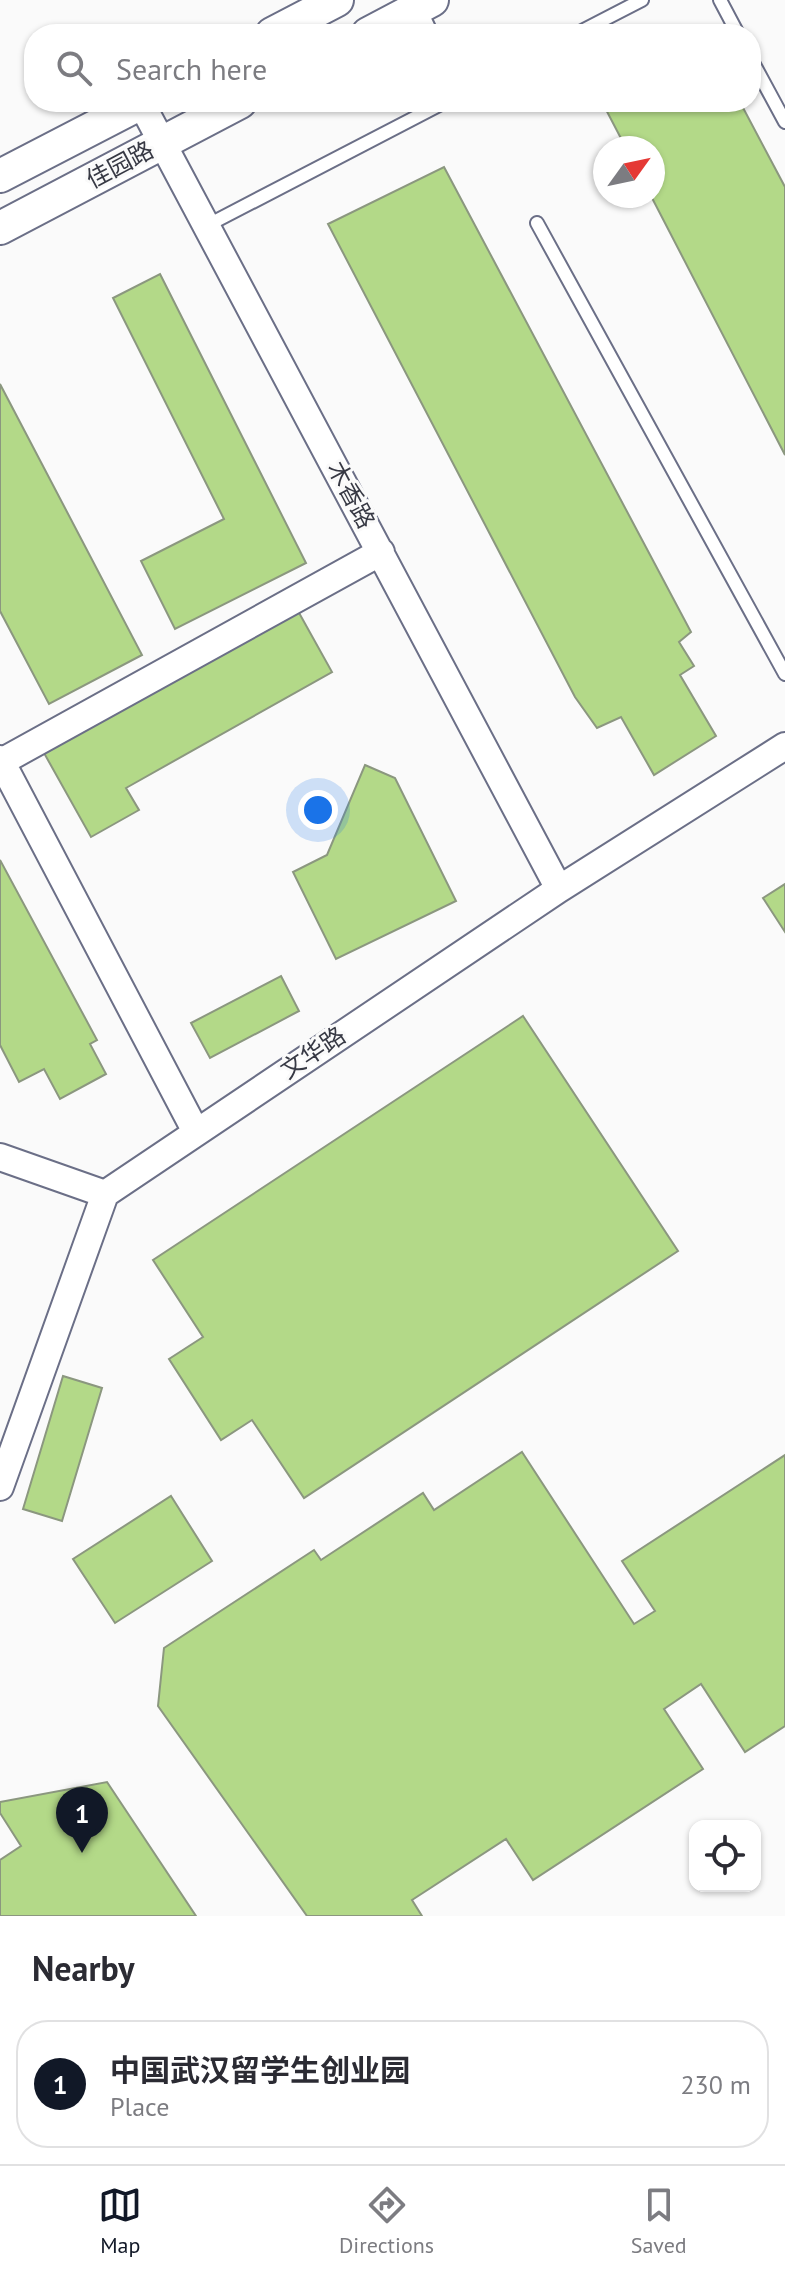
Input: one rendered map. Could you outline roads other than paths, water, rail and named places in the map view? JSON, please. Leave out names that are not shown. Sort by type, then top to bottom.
[{"type":"street","points":[[291,24],[337,0]]},
{"type":"street","points":[[398,24],[428,14]]},
{"type":"street","name":"佳园路","points":[[0,176],[123,112]]},
{"type":"street","name":"木香路","points":[[147,112],[559,889]]},
{"type":"street","name":"佳园路","points":[[0,228],[221,112]]},
{"type":"street","points":[[196,1132],[7,791],[1,760],[381,552]]},
{"type":"street","name":"文华路","points":[[105,1194],[559,889],[785,746]]},
{"type":"street","points":[[0,1157],[105,1194],[0,1487]]},
{"type":"lane","points":[[595,24],[642,0]]},
{"type":"lane","points":[[720,0],[733,24]]},
{"type":"lane","points":[[761,77],[783,116]]},
{"type":"lane","points":[[208,225],[426,112]]},
{"type":"lane","points":[[537,223],[785,674]]},
{"type":"place","name":"中国武汉留学生创业园","points":[[82,1853]]}]
